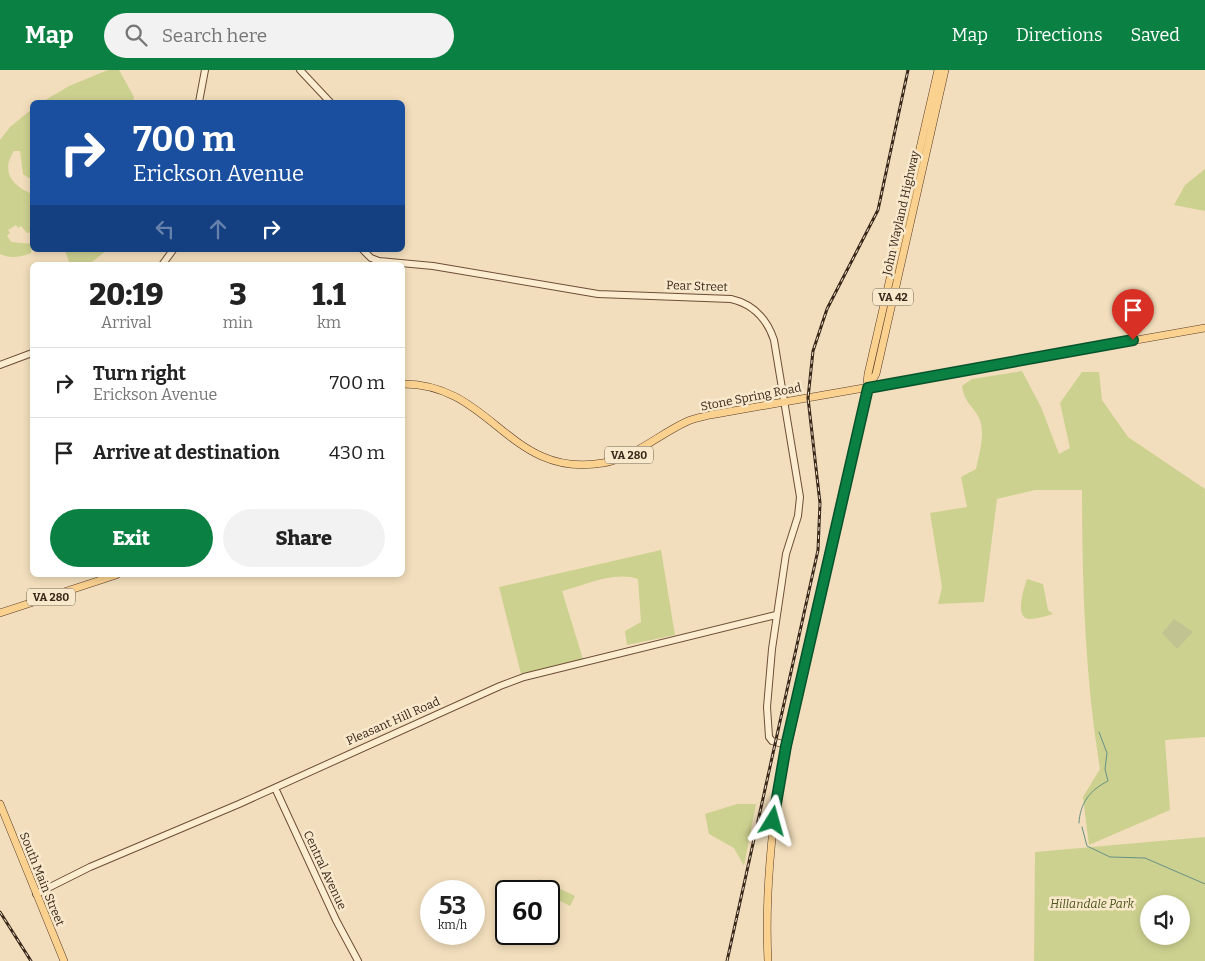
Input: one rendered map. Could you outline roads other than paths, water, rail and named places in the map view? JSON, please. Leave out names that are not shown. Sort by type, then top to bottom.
[{"type":"main road","name":"John Wayland Highway","points":[[868,388],[868,374],[938,70]]},
{"type":"main road","name":"John Wayland Highway","points":[[868,388],[876,374],[945,70]]},
{"type":"main road","name":"Stone Spring Road","points":[[405,384],[422,384],[451,392],[472,404],[524,448],[546,459],[568,464],[604,463],[629,455],[689,421],[785,402],[1205,328]]},
{"type":"main road","name":"VA 42","points":[[768,961],[767,897],[771,837],[786,746],[868,388]]},
{"type":"main road","name":"VA 280","points":[[0,613],[110,577]]},
{"type":"main road","name":"South Main Street","points":[[0,804],[64,961]]},
{"type":"street","points":[[199,100],[205,70]]},
{"type":"street","points":[[300,70],[328,100]]},
{"type":"street","name":"Pear Street","points":[[365,252],[371,258],[390,262]]},
{"type":"street","name":"Pear Street","points":[[405,263],[433,266],[598,294],[721,297],[737,300],[757,311],[771,330],[800,497],[798,516],[786,554],[769,672],[768,729],[772,741],[786,746]]},
{"type":"street","points":[[0,365],[30,354]]},
{"type":"street","name":"Pleasant Hill Road","points":[[36,894],[90,867],[275,788],[472,698],[524,677],[776,615]]},
{"type":"street","name":"Central Avenue","points":[[275,788],[336,920],[358,961]]},
{"type":"waterway","points":[[1079,823],[1081,809],[1087,798],[1108,781],[1105,769],[1107,753],[1099,732]]},
{"type":"waterway","points":[[1082,827],[1087,846],[1110,857],[1145,858],[1205,884]]},
{"type":"railway","points":[[727,961],[818,550],[820,503],[808,398],[813,351],[827,309],[878,210],[908,70]]},
{"type":"railway","points":[[0,912],[31,961]]},
{"type":"park label","name":"Hillandale Park","points":[[1092,904]]}]
